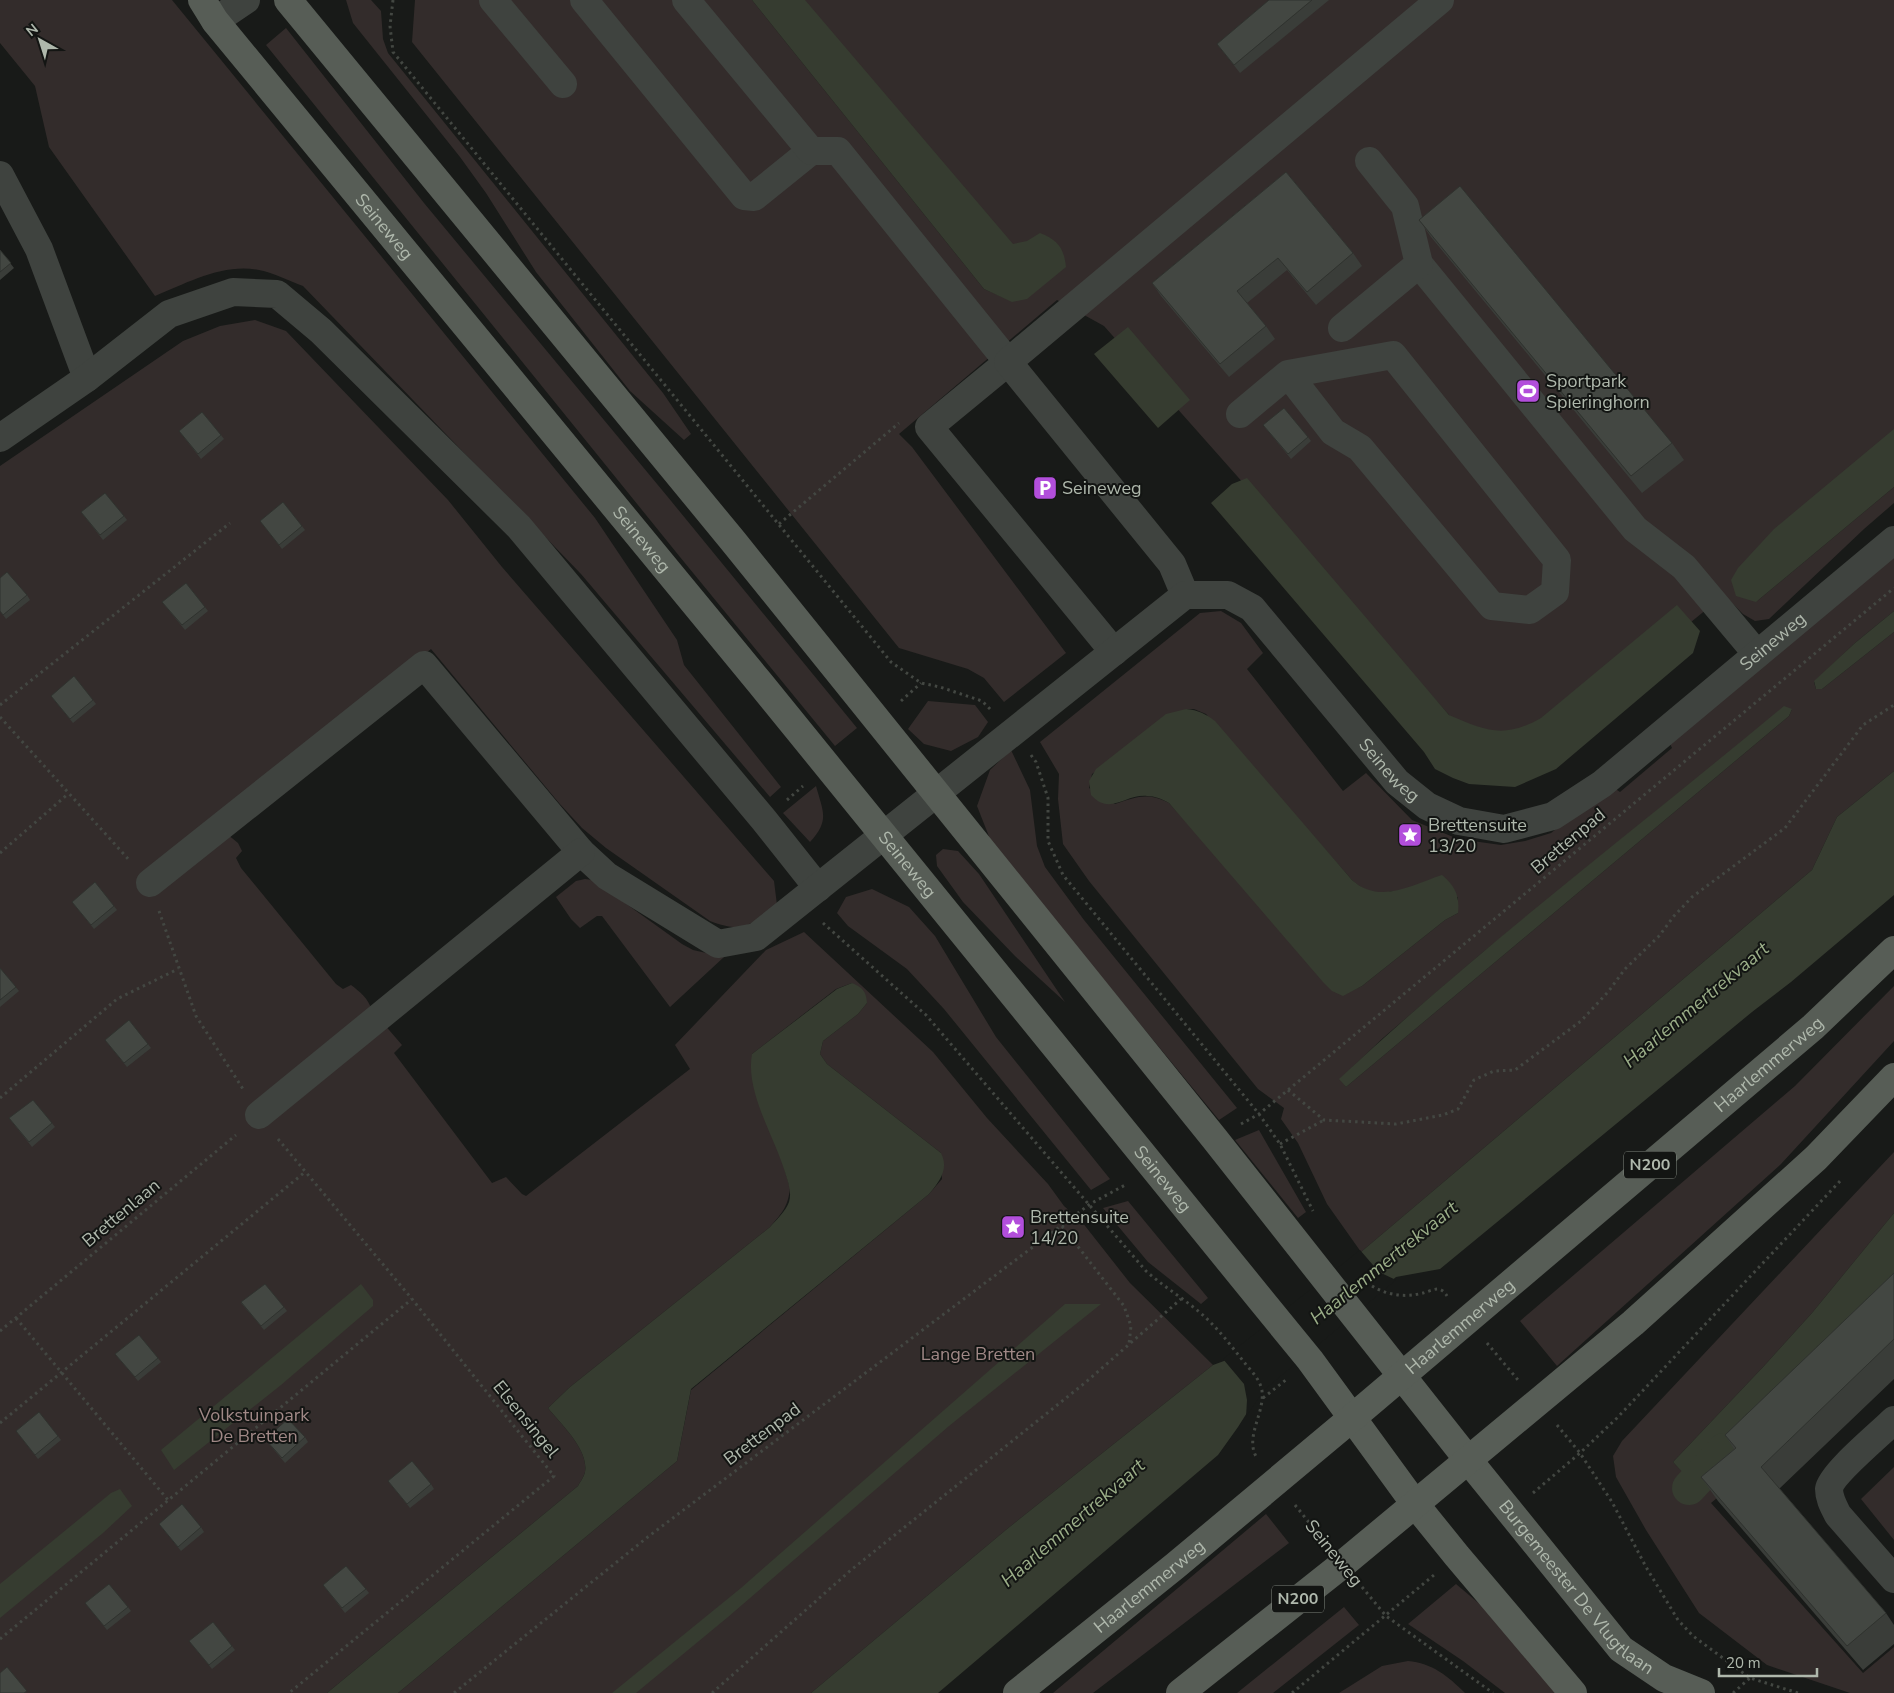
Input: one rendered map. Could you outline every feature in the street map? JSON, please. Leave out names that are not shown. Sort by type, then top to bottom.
[{"type":"main road","points":[[288,0],[733,541],[1358,1318],[1469,1461]]},
{"type":"main road","name":"Seineweg","points":[[208,10],[1310,1360],[1415,1504]]},
{"type":"main road","name":"Haarlemmerweg","points":[[1017,1693],[1352,1418],[1813,1027],[1894,950]]},
{"type":"main road","name":"N200","points":[[1180,1693],[1343,1564],[1633,1323],[1816,1158],[1894,1077]]},
{"type":"main road","name":"Burgemeester De Vlugtlaan","points":[[1469,1461],[1621,1649],[1664,1678],[1700,1693]]},
{"type":"main road","points":[[1415,1504],[1573,1693]]},
{"type":"street","points":[[208,10],[246,0]]},
{"type":"street","points":[[493,0],[563,84]]},
{"type":"street","points":[[150,884],[424,664],[581,852],[607,876],[718,944],[756,937],[1185,595],[1172,564],[838,151],[811,150],[754,197],[744,196],[584,0]]},
{"type":"street","points":[[686,0],[811,150]]},
{"type":"street","points":[[1114,652],[930,426],[1440,0]]},
{"type":"street","points":[[1369,161],[1406,206],[1420,264],[1635,529],[1684,567],[1757,654]]},
{"type":"street","points":[[0,175],[39,250],[87,378]]},
{"type":"street","points":[[1342,328],[1420,264]]},
{"type":"street","points":[[0,438],[87,378],[169,314],[232,292],[277,294],[321,331],[519,527],[764,820],[818,888]]},
{"type":"street","points":[[1240,414],[1288,374],[1393,355],[1557,560],[1555,592],[1530,610],[1492,606],[1360,448],[1334,432],[1288,374]]},
{"type":"street","name":"Seineweg","points":[[1185,595],[1228,595],[1252,608],[1397,782],[1427,806],[1459,821],[1504,829],[1553,816],[1602,784],[1894,540]]},
{"type":"street","points":[[259,1115],[581,852]]},
{"type":"street","points":[[1894,1420],[1836,1475],[1829,1488],[1831,1504],[1838,1515],[1894,1578]]},
{"type":"path","points":[[392,0],[390,26],[393,52],[891,662],[921,682],[982,701],[1013,732],[1036,762],[1048,798],[1048,841],[1063,875],[1259,1114],[1280,1144],[1316,1217]]},
{"type":"path","points":[[779,524],[903,420]]},
{"type":"path","points":[[0,705],[230,523]]},
{"type":"path","name":"Brettenpad","points":[[1259,1114],[1894,588]]},
{"type":"path","points":[[1280,1144],[1324,1120],[1396,1124],[1443,1115],[1458,1109],[1474,1080],[1494,1071],[1515,1070],[1534,1057],[1580,1021],[1692,897],[1785,828],[1863,725],[1894,705]]},
{"type":"path","points":[[0,717],[150,884]]},
{"type":"path","points":[[0,853],[68,794]]},
{"type":"path","name":"Elsensingel","points":[[150,884],[178,970],[196,1016],[259,1115],[412,1299],[554,1476],[289,1693]]},
{"type":"path","name":"Seineweg","points":[[818,888],[823,922],[926,1015],[1146,1271],[1205,1317],[1221,1333],[1258,1379],[1262,1389],[1262,1399],[1252,1448],[1257,1458],[1386,1616]]},
{"type":"path","points":[[0,1098],[117,998],[178,970]]},
{"type":"path","points":[[1288,1090],[1324,1120]]},
{"type":"path","name":"Brettenlaan","points":[[0,1331],[259,1115]]},
{"type":"path","points":[[0,1423],[306,1172]]},
{"type":"path","points":[[1511,1511],[1580,1452],[1623,1411],[1847,1174]]},
{"type":"path","name":"Brettenpad","points":[[454,1693],[649,1536],[1090,1204]]},
{"type":"path","points":[[1062,1226],[1124,1306],[1131,1326],[1129,1345]]},
{"type":"path","points":[[1387,1293],[1410,1296],[1437,1289],[1441,1290],[1580,1452],[1612,1502],[1646,1567],[1678,1620],[1693,1636],[1750,1678],[1798,1693]]},
{"type":"path","points":[[0,1639],[412,1299]]},
{"type":"path","points":[[712,1693],[851,1570],[1086,1382],[1181,1299]]},
{"type":"path","points":[[16,1318],[168,1500]]},
{"type":"path","points":[[1292,1693],[1457,1556]]},
{"type":"path","points":[[1386,1616],[1493,1693]]},
{"type":"path","points":[[1733,1693],[1750,1678]]},
{"type":"green space","points":[[0,0],[172,0],[595,518],[677,640],[684,665],[781,787],[770,797],[581,574],[303,286],[259,270],[232,269],[192,280],[155,296],[49,147],[35,86],[0,43]]},
{"type":"green space","points":[[346,0],[371,0],[381,11],[383,39],[388,53],[663,393],[691,434],[684,440],[630,391],[536,272],[486,193],[460,157],[353,23]]},
{"type":"green space","name":"Sportpark Spieringhorn","points":[[415,0],[752,0],[984,289],[1012,301],[785,0],[1894,0],[1894,455],[1756,602],[1894,487],[1894,503],[1769,619],[1755,621],[1743,614],[1724,595],[1536,749],[1484,750],[1449,715],[1104,326],[1057,300],[899,434],[912,447],[1066,653],[1004,702],[984,678],[968,669],[899,648],[412,42]]},
{"type":"green space","points":[[286,28],[424,203],[857,728],[835,746],[266,45]]},
{"type":"green space","points":[[255,320],[286,331],[448,500],[502,567],[774,881],[777,905],[760,918],[739,927],[731,927],[710,921],[606,848],[582,828],[431,649],[247,792],[227,834],[238,843],[242,851],[236,858],[241,868],[336,984],[343,989],[351,985],[366,999],[371,1009],[402,1045],[394,1053],[492,1183],[506,1177],[526,1196],[690,1069],[675,1045],[766,950],[804,932],[933,1052],[987,1118],[1048,1184],[1064,1206],[1082,1222],[1130,1283],[1213,1365],[1007,1529],[811,1693],[398,1693],[677,1461],[691,1390],[929,1194],[942,1179],[941,1153],[827,1064],[820,1054],[823,1041],[858,1014],[867,1003],[852,983],[836,989],[752,1054],[790,1188],[788,1200],[781,1214],[770,1227],[570,1387],[548,1408],[573,1438],[583,1455],[585,1472],[578,1486],[327,1693],[0,1693],[0,466],[183,341],[220,326]]},
{"type":"green space","points":[[1894,553],[1894,611],[1855,643],[1814,682],[1816,689],[1822,689],[1894,632],[1894,771],[1837,817],[1812,870],[1361,1252],[1327,1204],[1298,1143],[1281,1119],[1284,1108],[1258,1089],[1089,881],[1063,844],[1058,799],[1059,774],[1040,742],[1200,613],[1221,611],[1241,623],[1263,653],[1247,669],[1343,791],[1366,773],[1412,820],[1458,839],[1501,845],[1525,841],[1551,833],[1611,786],[1620,792],[1672,748],[1668,739]],"holes":[[[1186,709],[1194,709],[1206,714],[1357,884],[1366,890],[1376,893],[1393,891],[1458,897],[1458,913],[1445,920],[1362,986],[1343,995],[1169,803],[1154,798],[1142,797],[1115,804],[1089,788],[1092,774]],[[1792,709],[1789,716],[1346,1087],[1340,1079],[1383,1038],[1482,953],[1692,782]]]},
{"type":"green space","points":[[928,701],[975,705],[988,722],[978,737],[951,751],[924,744],[908,729]]},
{"type":"green space","points":[[1011,750],[1030,790],[1037,846],[1045,867],[1084,920],[1237,1108],[1219,1120],[992,844],[977,806],[990,770]]},
{"type":"green space","points":[[816,786],[823,821],[810,842],[783,813]]},
{"type":"green space","points":[[943,849],[958,851],[979,874],[1065,1002],[1015,956],[963,902],[937,866],[936,855]]},
{"type":"green space","points":[[593,880],[682,944],[693,950],[724,957],[670,1007],[602,916],[597,916],[580,928],[571,919],[556,897],[576,881]]},
{"type":"green space","points":[[872,889],[909,907],[935,936],[996,1037],[1110,1179],[1091,1190],[944,1009],[907,969],[848,926],[837,913],[846,897]]},
{"type":"green space","points":[[1894,986],[1894,1041],[1781,1164],[1557,1366],[1520,1321],[1795,1086]]},
{"type":"green space","points":[[1259,1130],[1306,1212],[1298,1218],[1235,1140]]},
{"type":"green space","points":[[1894,1152],[1894,1213],[1812,1313],[1673,1462],[1696,1486],[1894,1278],[1749,1471],[1711,1503],[1863,1673],[1894,1647],[1894,1693],[1850,1693],[1767,1665],[1699,1613],[1646,1530],[1616,1477],[1613,1456],[1622,1441]]},
{"type":"green space","points":[[1128,1201],[1208,1298],[1201,1304],[1148,1262],[1103,1208]]},
{"type":"green space","points":[[1894,1467],[1894,1540],[1861,1499]]},
{"type":"green space","points":[[1266,1514],[1289,1543],[1093,1693],[1053,1693]]},
{"type":"green space","points":[[1456,1584],[1482,1606],[1558,1693],[1505,1693],[1463,1661],[1408,1624]]},
{"type":"green space","points":[[1344,1607],[1359,1625],[1273,1693],[1237,1693]]},
{"type":"green space","points":[[1408,1661],[1425,1664],[1439,1671],[1465,1693],[1339,1693],[1382,1666]]},
{"type":"water","points":[[752,0],[805,0],[1013,244],[1027,241],[1040,233],[1059,245],[1064,255],[1066,267],[1027,299],[1012,302],[984,289]]},
{"type":"water","points":[[1128,327],[1190,400],[1158,428],[1094,354]]},
{"type":"water","points":[[1894,429],[1894,487],[1756,602],[1736,596],[1731,580],[1738,568],[1774,529]]},
{"type":"water","points":[[1247,478],[1449,715],[1462,721],[1485,729],[1505,730],[1528,725],[1541,718],[1677,605],[1700,631],[1693,653],[1556,769],[1515,787],[1469,784],[1453,778],[1435,769],[1424,752],[1211,503],[1232,484]]},
{"type":"water","points":[[1894,611],[1894,632],[1822,689],[1816,689],[1814,681],[1855,643]]},
{"type":"water","points":[[1784,706],[1792,709],[1789,716],[1346,1087],[1339,1079],[1447,982]]},
{"type":"water","points":[[1186,709],[1202,713],[1215,721],[1352,880],[1374,891],[1385,892],[1407,888],[1442,875],[1456,892],[1458,913],[1445,920],[1362,986],[1343,996],[1332,991],[1169,803],[1158,798],[1139,796],[1118,803],[1105,804],[1091,795],[1089,781],[1096,769],[1166,714]]},
{"type":"water","name":"Haarlemmertrekvaart","points":[[1894,771],[1894,895],[1791,982],[1440,1269],[1396,1277],[1262,1389],[1218,1455],[938,1693],[811,1693],[1007,1529],[1213,1365],[1224,1361],[1361,1252],[1812,870],[1837,817]]},
{"type":"water","points":[[852,983],[863,990],[867,1003],[858,1014],[823,1041],[820,1054],[827,1064],[941,1153],[944,1170],[937,1184],[929,1194],[691,1389],[677,1461],[398,1693],[327,1693],[578,1486],[585,1472],[583,1455],[573,1438],[548,1408],[570,1387],[770,1227],[783,1212],[789,1202],[789,1187],[780,1158],[756,1098],[751,1068],[752,1054],[837,989]]},
{"type":"water","points":[[1894,1213],[1894,1278],[1695,1486],[1673,1462],[1812,1313]]},
{"type":"water","points":[[361,1284],[373,1300],[373,1306],[281,1385],[174,1470],[161,1450]]},
{"type":"water","points":[[1065,1304],[1101,1304],[949,1426],[728,1617],[636,1693],[612,1693],[741,1588]]},
{"type":"water","points":[[120,1489],[132,1506],[103,1533],[0,1618],[0,1584],[111,1493]]},
{"type":"pier","points":[[1360,1250],[1379,1272],[1396,1280],[1264,1390],[1246,1417],[1247,1400],[1244,1384],[1223,1359]]},
{"type":"building","points":[[1269,0],[1312,0],[1234,65],[1217,44]]},
{"type":"building","points":[[1286,172],[1353,253],[1307,292],[1278,258],[1237,291],[1266,326],[1220,364],[1152,283]]},
{"type":"building","points":[[1460,186],[1672,443],[1631,476],[1419,220]]},
{"type":"building","points":[[0,250],[11,263],[0,272]]},
{"type":"building","points":[[1284,408],[1308,437],[1288,454],[1263,425]]},
{"type":"building","points":[[202,412],[221,435],[198,454],[179,431]]},
{"type":"building","points":[[105,493],[124,516],[100,535],[81,512]]},
{"type":"building","points":[[283,502],[302,526],[279,545],[260,521]]},
{"type":"building","points":[[7,572],[27,595],[3,615],[0,611],[0,578]]},
{"type":"building","points":[[186,583],[205,607],[182,625],[162,602]]},
{"type":"building","points":[[74,676],[93,700],[70,719],[51,696]]},
{"type":"building","points":[[95,882],[114,906],[91,925],[72,902]]},
{"type":"building","points":[[0,968],[16,987],[0,1000]]},
{"type":"building","points":[[129,1020],[148,1044],[124,1063],[105,1040]]},
{"type":"building","points":[[33,1100],[52,1123],[29,1142],[9,1118]]},
{"type":"building","points":[[1894,1273],[1894,1339],[1761,1467],[1886,1613],[1847,1646],[1701,1477],[1736,1448],[1725,1435]]},
{"type":"building","points":[[265,1284],[284,1307],[261,1326],[241,1302]]},
{"type":"building","points":[[139,1335],[158,1358],[135,1377],[115,1354]]},
{"type":"building","points":[[39,1412],[58,1436],[35,1455],[16,1431]]},
{"type":"building","points":[[288,1419],[305,1437],[282,1458],[265,1439]]},
{"type":"building","points":[[412,1461],[431,1484],[407,1504],[388,1481]]},
{"type":"building","points":[[182,1504],[201,1527],[178,1547],[159,1524]]},
{"type":"building","points":[[346,1566],[366,1589],[342,1608],[323,1585]]},
{"type":"building","points":[[109,1584],[128,1607],[104,1626],[85,1603]]},
{"type":"building","points":[[213,1622],[232,1646],[209,1665],[189,1641]]},
{"type":"building","points":[[7,1667],[27,1691],[24,1693],[0,1693],[0,1673]]},
{"type":"waterway","points":[[1689,1488],[1724,1450]]},
{"type":"place","name":"Sportpark Spieringhorn","points":[[1528,391]]},
{"type":"place","name":"Seineweg","points":[[1045,488]]},
{"type":"place","name":"Brettensuite 13/20","points":[[1410,835]]},
{"type":"place","name":"Brettensuite 14/20","points":[[1013,1227]]},
{"type":"park label","name":"Lange Bretten","points":[[978,1354]]},
{"type":"park label","name":"Volkstuinpark De Bretten","points":[[254,1425]]}]
